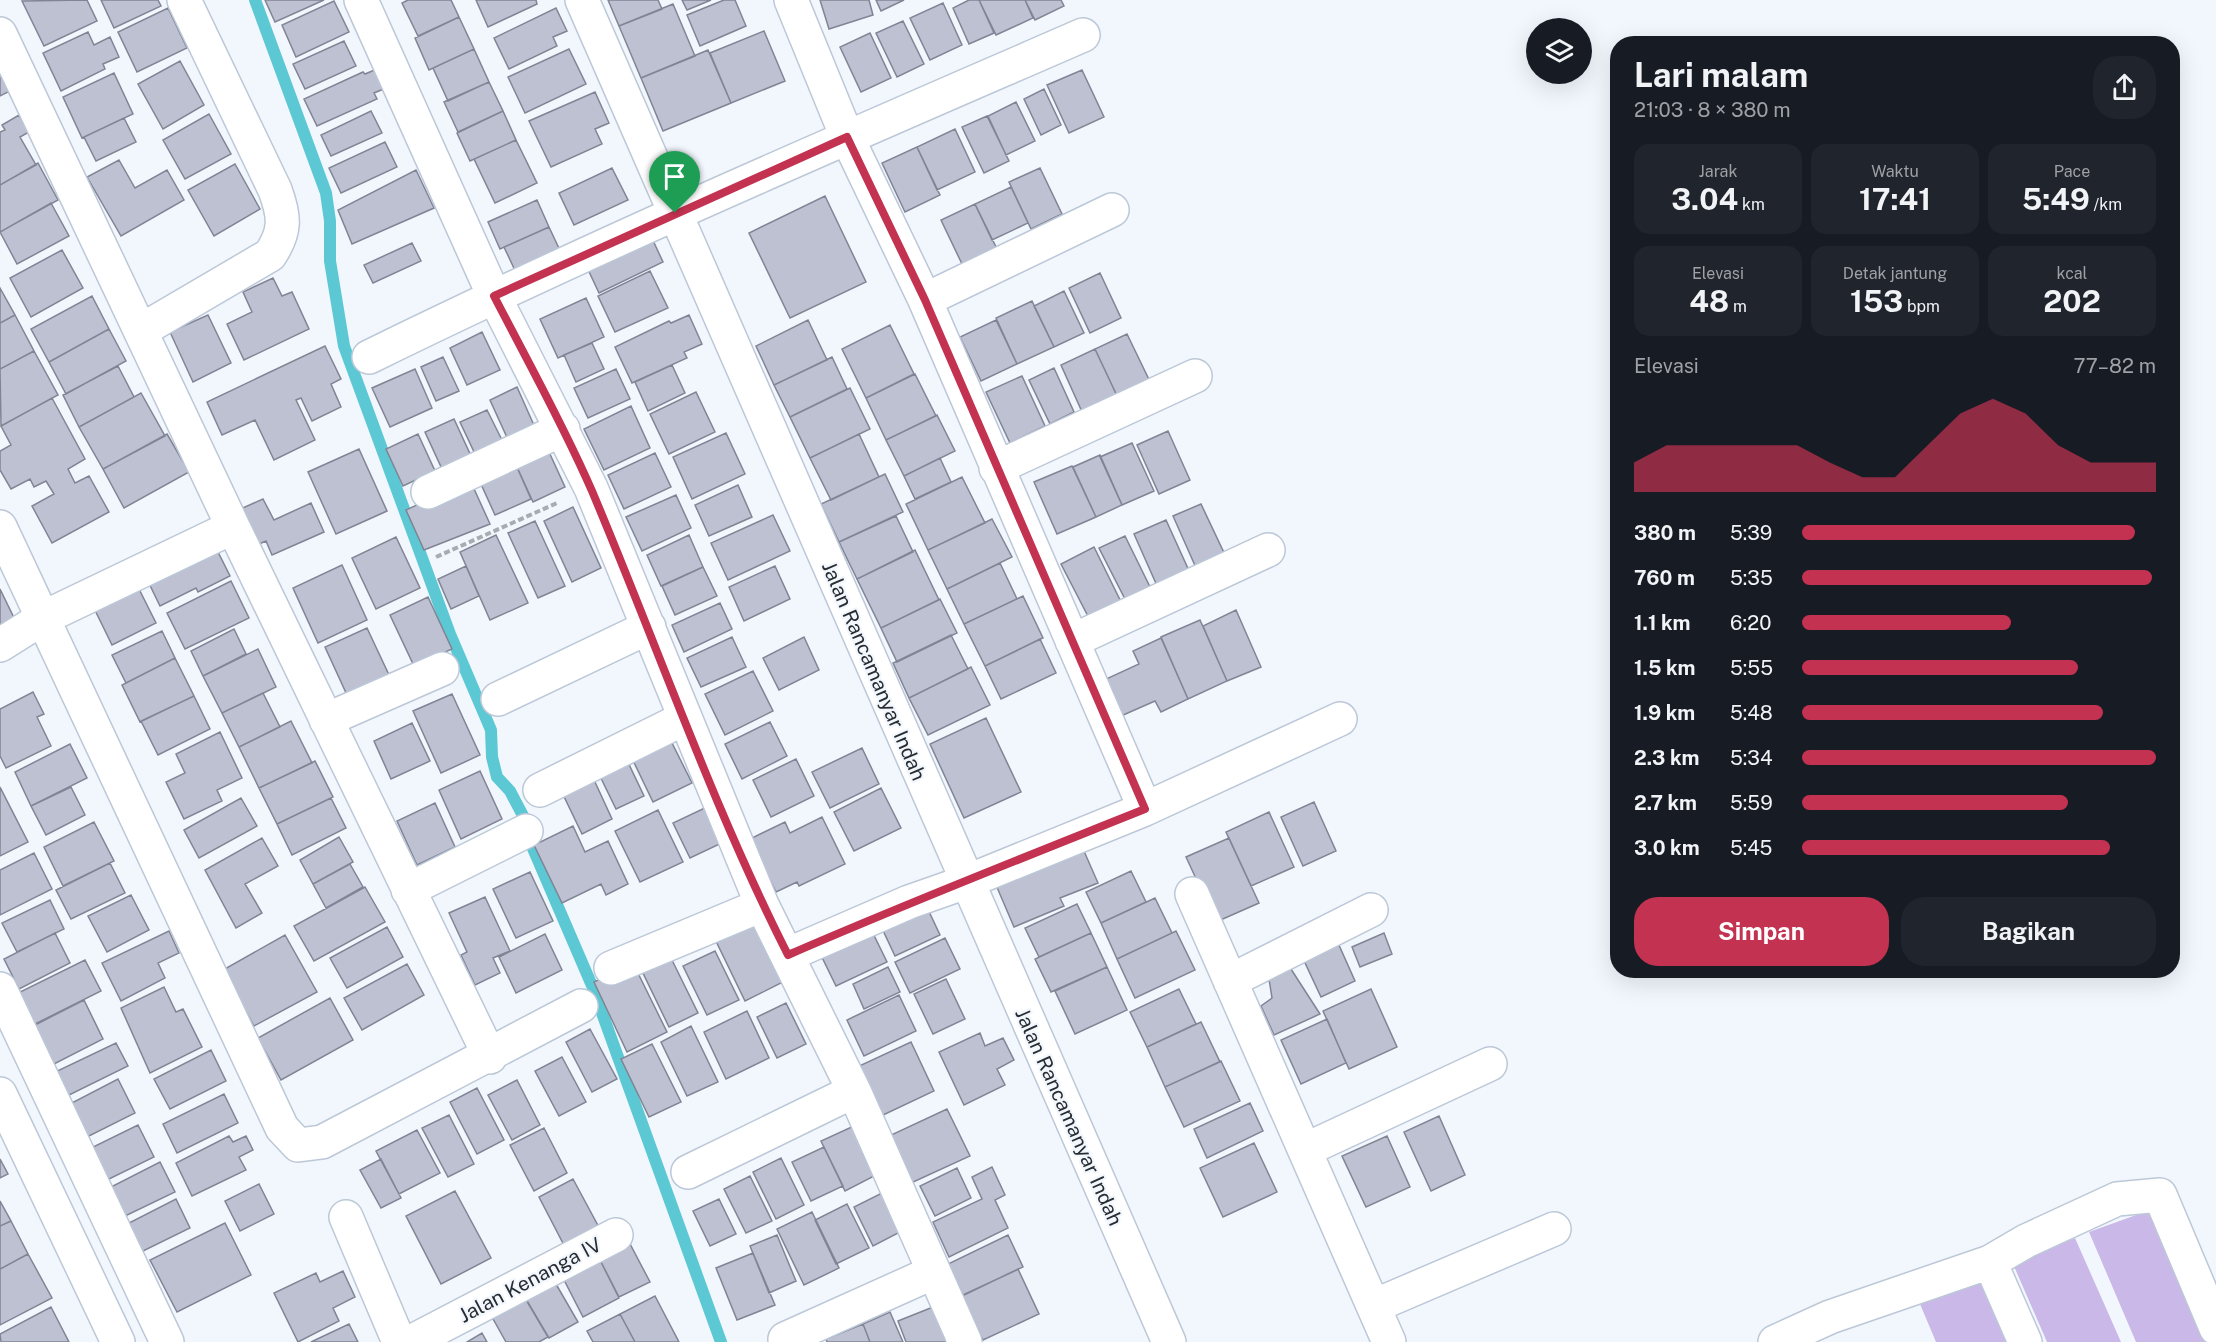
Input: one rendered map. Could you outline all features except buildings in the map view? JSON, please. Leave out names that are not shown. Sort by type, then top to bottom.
[{"type":"street","points":[[142,330],[270,255],[281,238],[283,222],[275,190],[184,0]]},
{"type":"street","points":[[362,0],[494,296],[563,429],[591,489],[762,905],[854,1091],[965,1342]]},
{"type":"street","name":"Jalan Rancamanyar Indah","points":[[582,0],[1169,1342]]},
{"type":"street","points":[[791,0],[847,137],[925,300],[1145,809]]},
{"type":"street","points":[[0,34],[142,330],[233,527],[490,1056]]},
{"type":"street","points":[[369,357],[494,296],[675,213],[1083,35]]},
{"type":"street","points":[[925,300],[1112,210]]},
{"type":"street","points":[[996,468],[1195,376]]},
{"type":"street","points":[[428,492],[563,429]]},
{"type":"street","points":[[0,527],[282,1128],[298,1145],[322,1142],[490,1056],[581,1006]]},
{"type":"street","points":[[0,645],[43,618],[233,527]]},
{"type":"street","points":[[1072,641],[1268,550]]},
{"type":"street","points":[[498,699],[649,627]]},
{"type":"street","points":[[326,720],[442,669]]},
{"type":"street","points":[[540,790],[684,718]]},
{"type":"street","points":[[788,955],[909,902],[966,882],[1145,809],[1340,719]]},
{"type":"street","points":[[408,890],[526,831]]},
{"type":"street","points":[[1192,894],[1389,1342]]},
{"type":"street","points":[[612,968],[762,905]]},
{"type":"street","points":[[1230,981],[1371,910]]},
{"type":"street","points":[[0,989],[167,1342]]},
{"type":"street","points":[[1305,1150],[1490,1064]]},
{"type":"street","points":[[688,1172],[854,1091]]},
{"type":"street","points":[[0,1094],[118,1342]]},
{"type":"street","points":[[1775,1342],[1835,1330],[1990,1262],[2026,1241],[2117,1199],[2160,1195],[2216,1328]]},
{"type":"street","points":[[346,1217],[399,1342]]},
{"type":"street","points":[[1374,1306],[1554,1229]]},
{"type":"street","name":"Jalan Kenanga IV","points":[[411,1342],[616,1235]]},
{"type":"street","points":[[1990,1262],[2025,1342]]},
{"type":"street","points":[[785,1339],[934,1272]]},
{"type":"path","points":[[436,557],[591,489]]},
{"type":"shaded area","points":[[2150,1210],[2209,1342],[2136,1342],[2089,1232]]},
{"type":"shaded area","points":[[2075,1238],[2121,1342],[2047,1342],[2013,1264]]},
{"type":"shaded area","points":[[1984,1277],[2012,1342],[1936,1342],[1920,1304]]},
{"type":"waterway","points":[[255,0],[326,193],[330,221],[330,261],[344,346],[450,634],[491,730],[492,757],[497,777],[510,791],[531,831],[528,837],[593,988],[721,1342]]},
{"type":"route","points":[[847,137],[925,300],[1145,809],[966,882],[909,902],[788,955],[762,905],[591,489],[563,429],[494,296],[675,213],[847,137]]}]
